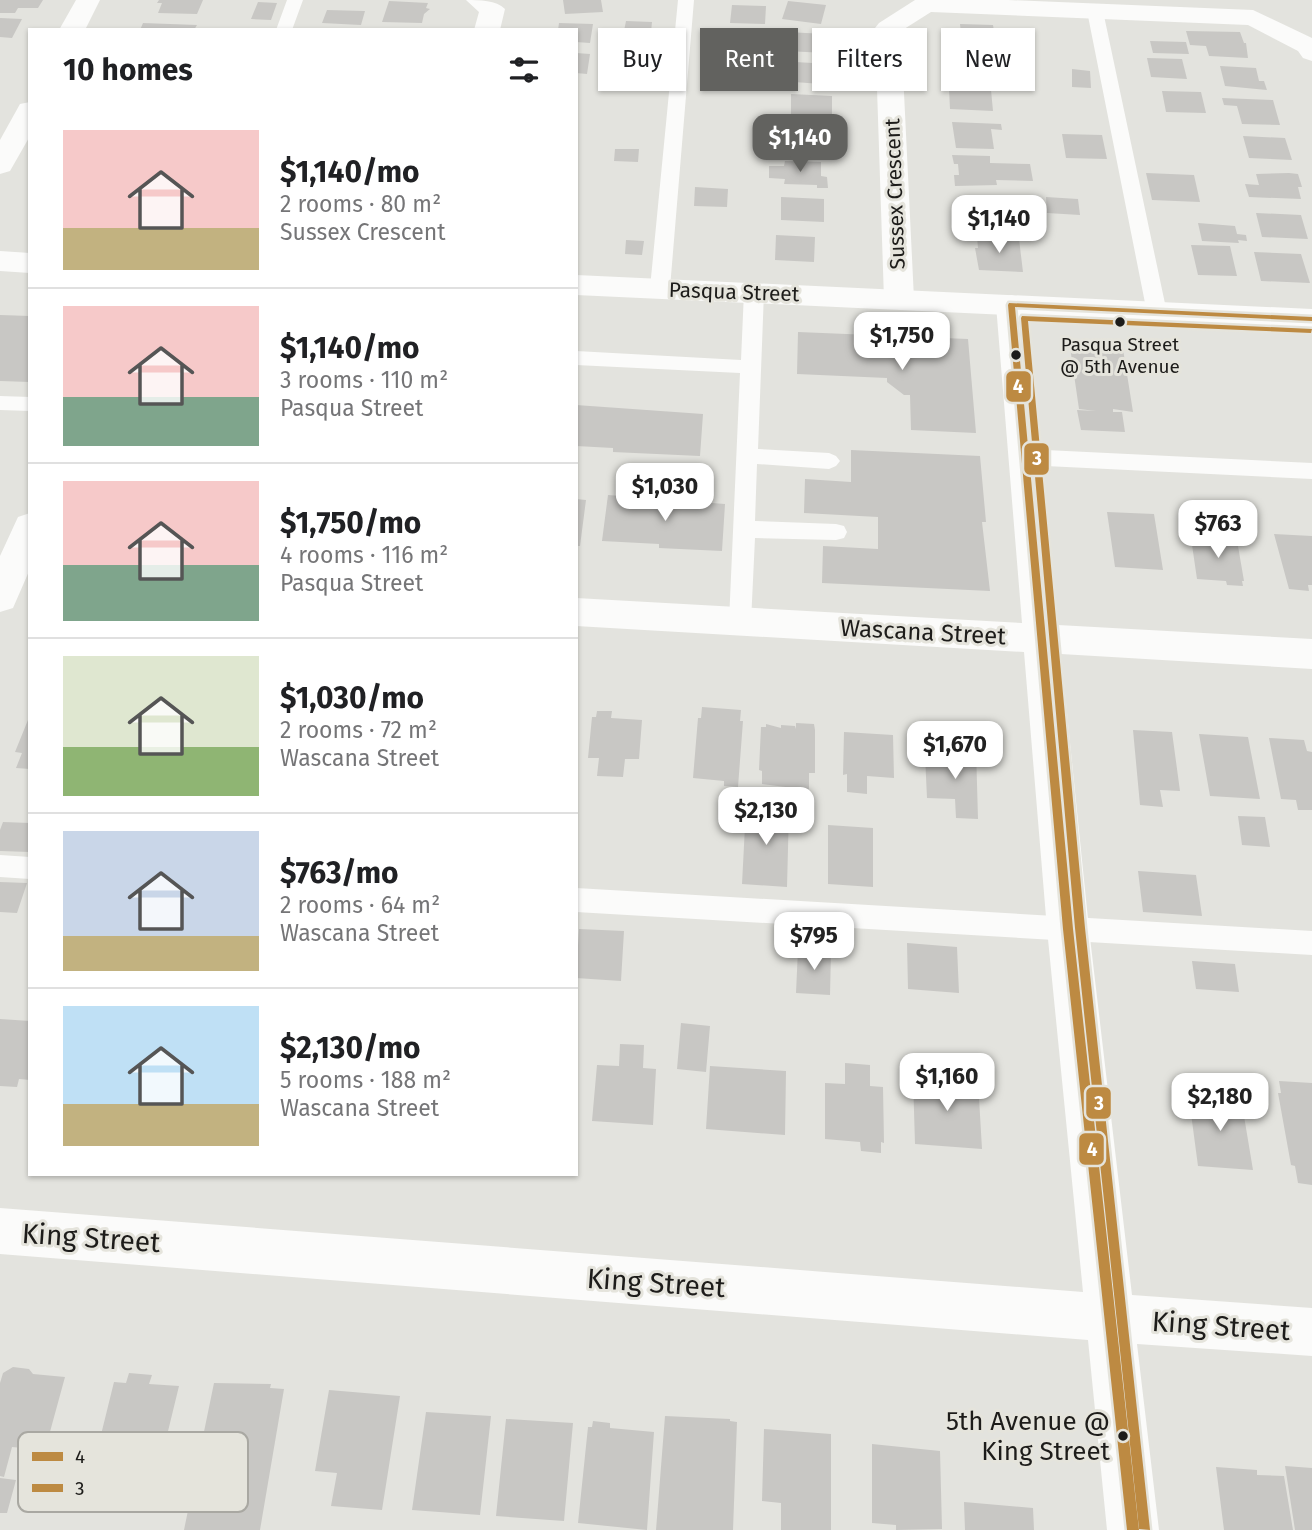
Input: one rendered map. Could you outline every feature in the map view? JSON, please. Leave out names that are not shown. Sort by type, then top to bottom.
[{"type":"street","points":[[73,28],[88,0]]},
{"type":"street","points":[[478,0],[492,9],[487,28]]},
{"type":"street","name":"Sussex Crescent","points":[[899,299],[888,28],[926,4],[1253,18],[1310,47],[1312,53]]},
{"type":"street","points":[[0,165],[28,114]]},
{"type":"street","points":[[0,261],[28,263]]},
{"type":"street","name":"Pasqua Street","points":[[578,285],[1312,319]]},
{"type":"street","points":[[1011,306],[1068,929],[1133,1530]]},
{"type":"street","points":[[9,584],[28,532]]},
{"type":"street","name":"Wascana Street","points":[[578,612],[1312,654]]},
{"type":"street","name":"King Street","points":[[0,1231],[1312,1332]]},
{"type":"lane","points":[[285,28],[295,0]]},
{"type":"lane","points":[[660,288],[686,0]]},
{"type":"lane","points":[[1095,11],[1157,313]]},
{"type":"lane","points":[[740,622],[754,292]]},
{"type":"lane","points":[[578,358],[749,367]]},
{"type":"lane","points":[[0,403],[28,404]]},
{"type":"lane","points":[[745,456],[829,461]]},
{"type":"lane","points":[[1026,457],[1312,471]]},
{"type":"lane","points":[[744,530],[836,531]]},
{"type":"lane","points":[[0,866],[28,868]]},
{"type":"lane","points":[[578,900],[1312,943]]},
{"type":"building","points":[[0,0],[43,0],[38,8],[18,8],[15,13],[0,13]]},
{"type":"building","points":[[159,0],[203,0],[197,14],[158,13],[162,3],[157,3]]},
{"type":"building","points":[[563,0],[601,0],[603,12],[565,14]]},
{"type":"building","points":[[389,1],[428,3],[426,8],[430,9],[424,14],[422,23],[382,22]]},
{"type":"building","points":[[788,1],[826,5],[821,24],[782,19]]},
{"type":"building","points":[[258,2],[277,3],[271,20],[251,19]]},
{"type":"building","points":[[732,5],[766,6],[765,24],[730,23]]},
{"type":"building","points":[[327,10],[365,11],[361,25],[322,23]]},
{"type":"building","points":[[0,18],[22,19],[12,38],[0,37]]},
{"type":"building","points":[[626,21],[652,22],[651,28],[625,28]]},
{"type":"building","points":[[143,23],[197,25],[195,28],[141,28]]},
{"type":"building","points":[[559,23],[593,24],[590,43],[578,42],[578,28],[558,28]]},
{"type":"building","points":[[960,24],[993,25],[993,28],[960,28]]},
{"type":"building","points":[[1186,31],[1240,32],[1246,43],[1248,58],[1209,56],[1206,46],[1190,45]]},
{"type":"building","points":[[798,33],[812,33],[812,52],[798,52]]},
{"type":"building","points":[[1150,41],[1186,42],[1189,54],[1153,53]]},
{"type":"building","points":[[578,53],[590,54],[587,74],[578,73]]},
{"type":"building","points":[[1147,58],[1182,59],[1187,79],[1151,77]]},
{"type":"building","points":[[798,62],[812,63],[812,83],[798,82]]},
{"type":"building","points":[[1220,66],[1256,68],[1259,81],[1264,81],[1267,90],[1225,86]]},
{"type":"building","points":[[1072,69],[1090,71],[1091,88],[1072,87]]},
{"type":"building","points":[[949,91],[991,91],[993,111],[950,109]]},
{"type":"building","points":[[1162,91],[1201,92],[1206,113],[1166,112]]},
{"type":"building","points":[[791,94],[832,96],[832,116],[791,114]]},
{"type":"building","points":[[1222,98],[1273,100],[1280,125],[1242,124],[1237,106],[1224,105]]},
{"type":"building","points":[[952,122],[1001,124],[1002,130],[991,129],[994,149],[956,148]]},
{"type":"building","points":[[777,124],[831,126],[836,143],[832,143],[832,152],[790,150],[791,131],[777,130]]},
{"type":"building","points":[[1062,134],[1102,135],[1107,159],[1066,158]]},
{"type":"building","points":[[1243,136],[1285,138],[1292,160],[1249,158]]},
{"type":"building","points":[[615,149],[639,149],[638,162],[614,161]]},
{"type":"building","points":[[952,155],[990,156],[990,163],[1030,164],[1033,181],[996,180],[997,185],[955,186],[954,175],[959,175],[958,164],[954,164]]},
{"type":"building","points":[[785,161],[821,162],[821,176],[827,177],[828,188],[784,184],[785,179],[769,178],[769,166],[784,166]]},
{"type":"building","points":[[1146,173],[1194,175],[1200,202],[1152,200]]},
{"type":"building","points":[[1256,174],[1298,174],[1302,187],[1298,187],[1301,199],[1249,197],[1245,184],[1259,185]]},
{"type":"building","points":[[695,187],[728,189],[727,207],[694,206]]},
{"type":"building","points":[[781,197],[824,199],[824,222],[781,220]]},
{"type":"building","points":[[1046,197],[1078,199],[1080,215],[1047,213]]},
{"type":"building","points":[[965,200],[1009,203],[1011,227],[967,224]]},
{"type":"building","points":[[1256,213],[1301,215],[1308,239],[1262,237]]},
{"type":"building","points":[[1198,223],[1235,226],[1237,234],[1246,235],[1247,241],[1202,241]]},
{"type":"building","points":[[776,235],[815,237],[814,262],[775,260]]},
{"type":"building","points":[[977,237],[1019,239],[1023,272],[979,270],[975,248],[978,248]]},
{"type":"building","points":[[626,240],[644,241],[642,255],[625,254]]},
{"type":"building","points":[[1191,245],[1230,246],[1237,276],[1198,275]]},
{"type":"building","points":[[1254,252],[1301,254],[1310,283],[1261,281]]},
{"type":"building","points":[[0,315],[28,316],[28,382],[0,381]]},
{"type":"building","points":[[798,332],[968,339],[976,433],[911,430],[910,395],[904,395],[887,382],[887,378],[797,374]]},
{"type":"building","points":[[1070,347],[1123,349],[1133,412],[1113,409],[1113,412],[1122,412],[1125,432],[1081,430],[1077,410],[1096,411],[1079,409]]},
{"type":"building","points":[[578,405],[703,414],[700,456],[613,452],[613,448],[578,446]]},
{"type":"building","points":[[851,450],[980,456],[986,522],[982,522],[990,591],[822,583],[823,546],[878,549],[878,517],[804,513],[805,479],[851,482]]},
{"type":"building","points":[[608,495],[725,504],[722,551],[659,548],[659,544],[602,541]]},
{"type":"building","points":[[578,499],[586,500],[578,546]]},
{"type":"building","points":[[1107,512],[1154,514],[1163,570],[1115,567]]},
{"type":"building","points":[[1205,531],[1226,532],[1228,546],[1238,546],[1243,586],[1227,585],[1226,581],[1197,579],[1192,545],[1208,545]]},
{"type":"building","points":[[1274,534],[1312,536],[1312,585],[1308,585],[1309,591],[1289,589]]},
{"type":"building","points":[[702,707],[741,710],[740,721],[743,721],[738,787],[724,786],[724,781],[693,778],[698,718],[701,718]]},
{"type":"building","points":[[597,711],[612,711],[611,718],[642,720],[639,759],[625,759],[623,777],[597,776],[599,758],[588,758],[592,717],[596,717]]},
{"type":"building","points":[[28,720],[28,769],[16,768],[22,753],[15,752]]},
{"type":"building","points":[[796,723],[814,724],[815,773],[809,773],[809,790],[762,784],[762,771],[759,770],[761,727],[766,727],[766,724],[781,728],[781,725],[795,726],[796,729]]},
{"type":"building","points":[[1133,730],[1172,732],[1180,791],[1160,790],[1163,807],[1140,805]]},
{"type":"building","points":[[844,732],[893,735],[894,778],[867,776],[867,794],[847,792],[847,774],[843,775]]},
{"type":"building","points":[[1199,734],[1248,737],[1260,799],[1210,796]]},
{"type":"building","points":[[1269,738],[1304,740],[1307,751],[1312,752],[1312,810],[1298,810],[1296,800],[1281,799]]},
{"type":"building","points":[[956,748],[976,749],[978,819],[956,818],[955,799],[927,798],[925,755],[957,756]]},
{"type":"building","points":[[746,807],[789,810],[787,887],[742,884]]},
{"type":"building","points":[[1238,816],[1265,817],[1270,847],[1242,845]]},
{"type":"building","points":[[3,822],[28,823],[28,852],[0,851],[0,830]]},
{"type":"building","points":[[828,825],[873,828],[873,887],[828,884]]},
{"type":"building","points":[[1138,871],[1196,875],[1202,916],[1143,912]]},
{"type":"building","points":[[0,882],[27,883],[17,913],[0,912]]},
{"type":"building","points":[[579,929],[624,931],[621,981],[578,978]]},
{"type":"building","points":[[907,943],[957,947],[959,993],[908,989]]},
{"type":"building","points":[[798,949],[831,952],[830,995],[796,993]]},
{"type":"building","points":[[1192,961],[1235,964],[1239,992],[1196,989]]},
{"type":"building","points":[[0,1019],[28,1021],[28,1080],[19,1079],[17,1087],[0,1086]]},
{"type":"building","points":[[681,1023],[710,1026],[706,1072],[677,1069]]},
{"type":"building","points":[[620,1044],[644,1045],[643,1068],[656,1069],[653,1125],[592,1121],[597,1065],[619,1066]]},
{"type":"building","points":[[845,1063],[870,1065],[870,1086],[883,1087],[884,1143],[881,1142],[881,1153],[861,1151],[860,1142],[825,1139],[825,1083],[845,1084]]},
{"type":"building","points":[[710,1066],[786,1071],[785,1135],[706,1129]]},
{"type":"building","points":[[913,1077],[978,1081],[982,1149],[915,1144]]},
{"type":"building","points":[[1279,1081],[1312,1083],[1312,1185],[1298,1183],[1295,1166],[1291,1165],[1278,1093],[1281,1093]]},
{"type":"building","points":[[1199,1089],[1229,1091],[1232,1109],[1243,1110],[1253,1170],[1198,1166],[1190,1106],[1202,1107]]},
{"type":"building","points":[[13,1367],[29,1369],[33,1374],[65,1377],[50,1432],[18,1432],[18,1448],[12,1447],[4,1477],[0,1476],[0,1383],[3,1373]]},
{"type":"building","points":[[129,1373],[152,1375],[149,1384],[179,1386],[168,1432],[102,1432],[114,1382],[126,1383]]},
{"type":"building","points":[[214,1383],[271,1384],[270,1388],[284,1389],[260,1530],[184,1530],[188,1512],[248,1512],[248,1432],[204,1432]]},
{"type":"building","points":[[329,1390],[400,1396],[382,1510],[331,1506],[337,1473],[315,1471]]},
{"type":"building","points":[[426,1412],[491,1416],[480,1515],[412,1510]]},
{"type":"building","points":[[665,1416],[730,1419],[737,1422],[733,1530],[656,1530]]},
{"type":"building","points":[[506,1419],[573,1423],[564,1521],[496,1516]]},
{"type":"building","points":[[593,1421],[610,1423],[610,1428],[654,1432],[647,1530],[578,1523],[588,1427],[592,1427]]},
{"type":"building","points":[[764,1429],[831,1434],[831,1530],[781,1530],[781,1503],[762,1501]]},
{"type":"building","points":[[872,1444],[940,1451],[942,1529],[896,1530],[896,1525],[872,1523]]},
{"type":"building","points":[[1285,1466],[1312,1468],[1312,1530],[1295,1530]]},
{"type":"building","points":[[1216,1467],[1257,1470],[1257,1475],[1284,1476],[1293,1530],[1224,1530]]},
{"type":"building","points":[[0,1478],[16,1480],[7,1513],[0,1513]]},
{"type":"building","points":[[964,1502],[1033,1508],[1034,1530],[965,1530]]},
{"type":"transit line","name":"4","points":[[1133,1530],[1068,929],[1011,305],[1312,319]]},
{"type":"transit line","name":"3","points":[[1145,1529],[1080,928],[1024,318],[1311,331]]},
{"type":"place","name":"Pasqua Street @ 5th Avenue","points":[[1120,322]]},
{"type":"place","name":"5th Avenue @ King Street","points":[[1123,1436]]}]
